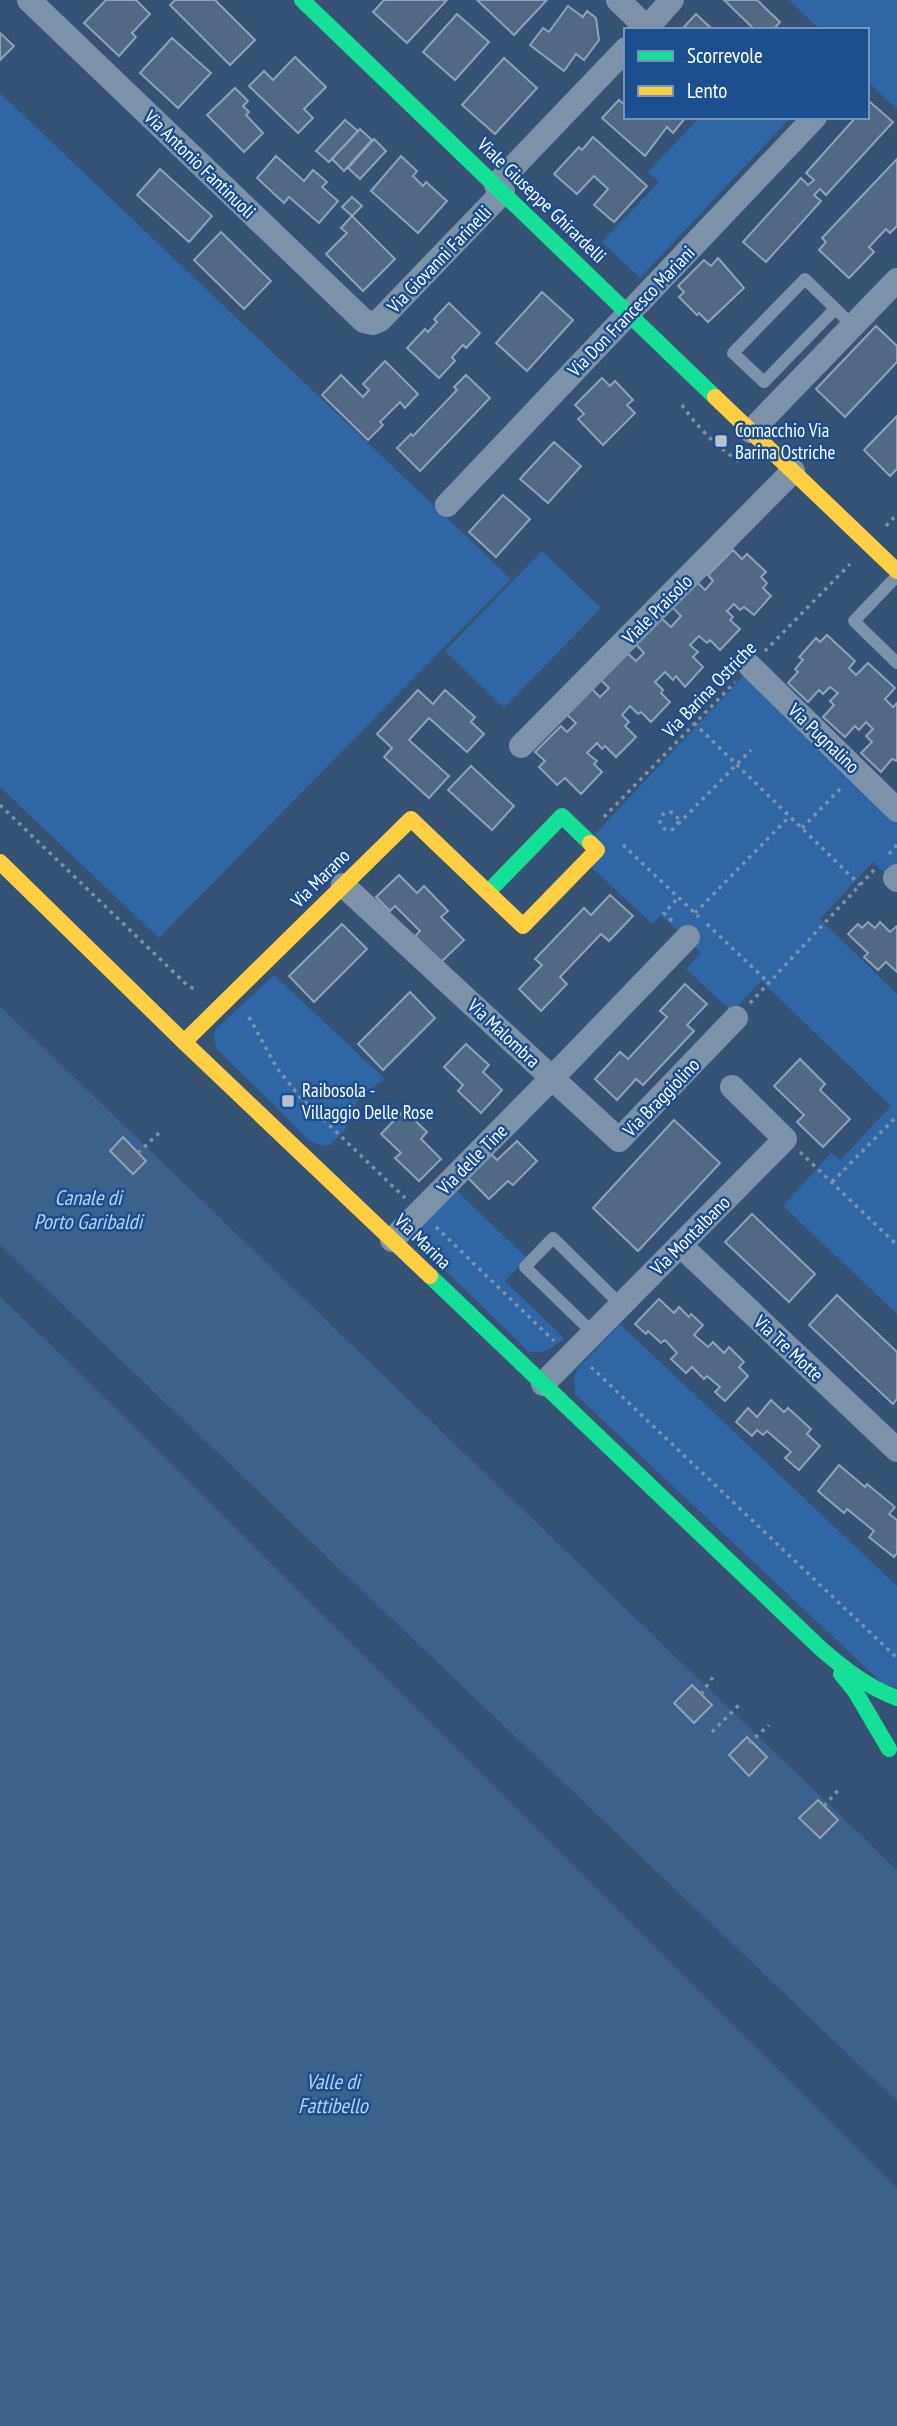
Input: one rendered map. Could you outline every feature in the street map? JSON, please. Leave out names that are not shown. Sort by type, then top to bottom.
[{"type":"street","name":"Via Antonio Fantinuoli","points":[[29,0],[364,321],[373,323]]},
{"type":"street","name":"Viale Giuseppe Ghirardelli","points":[[302,0],[897,570]]},
{"type":"street","points":[[618,0],[645,28]]},
{"type":"street","points":[[647,28],[672,0]]},
{"type":"street","name":"Via Giovanni Farinelli","points":[[373,323],[380,320],[624,51]]},
{"type":"street","name":"Via Don Francesco Mariani","points":[[447,505],[813,119]]},
{"type":"street","points":[[751,431],[897,280]]},
{"type":"street","name":"Viale Praisolo","points":[[522,747],[793,471]]},
{"type":"street","name":"Via Pugnalino","points":[[750,666],[897,810]]},
{"type":"street","points":[[562,816],[597,850],[523,926],[488,892],[562,816]]},
{"type":"street","name":"Via Marano","points":[[184,1042],[411,819],[488,892]]},
{"type":"street","name":"Via Marina","points":[[0,863],[819,1647],[845,1671],[863,1683],[897,1698]]},
{"type":"street","name":"Via Malombra","points":[[344,885],[552,1078],[688,937]]},
{"type":"street","name":"Via Braggiolino","points":[[552,1078],[619,1140],[736,1018]]},
{"type":"street","name":"Via delle Tine","points":[[392,1240],[552,1078]]},
{"type":"street","points":[[732,1087],[785,1139]]},
{"type":"street","name":"Via Montalbano","points":[[543,1384],[785,1139]]},
{"type":"street","name":"Via Tre Motte","points":[[680,1245],[897,1450]]},
{"type":"street","name":"Via Marina","points":[[819,1647],[855,1691],[890,1749],[896,1766]]},
{"type":"street","points":[[890,1749],[889,1739],[895,1721]]},
{"type":"lane","points":[[835,309],[764,382],[733,353],[805,279],[853,326]]},
{"type":"lane","points":[[783,363],[800,381]]},
{"type":"lane","points":[[897,576],[854,621],[897,663]]},
{"type":"lane","points":[[593,1333],[525,1267],[553,1238],[621,1306]]},
{"type":"path","points":[[888,523],[897,514]]},
{"type":"path","name":"Via Barina Ostriche","points":[[584,837],[854,560]]},
{"type":"path","points":[[694,723],[860,885]]},
{"type":"path","points":[[678,824],[678,818],[671,812],[665,813],[660,820],[661,826],[672,831],[751,750]]},
{"type":"path","points":[[802,828],[858,771]]},
{"type":"path","points":[[0,805],[188,986],[199,990],[223,990],[232,996],[251,1021],[277,1068],[300,1097],[560,1347],[575,1352],[897,1658]]},
{"type":"path","points":[[695,913],[789,816]]},
{"type":"path","points":[[619,841],[769,983]]},
{"type":"path","points":[[736,1018],[860,885],[890,869],[897,845]]},
{"type":"path","points":[[664,913],[679,897]]},
{"type":"path","points":[[832,1183],[897,1116]]},
{"type":"path","points":[[138,1153],[160,1132]]},
{"type":"path","points":[[785,1139],[897,1245]]},
{"type":"path","points":[[701,1694],[715,1674]]},
{"type":"path","points":[[712,1732],[741,1703]]},
{"type":"path","points":[[749,1743],[769,1725]]},
{"type":"path","points":[[824,1806],[841,1787]]},
{"type":"shaded area","points":[[789,0],[897,0],[897,109],[869,83],[869,28],[818,28]]},
{"type":"shaded area","points":[[0,93],[511,579],[159,938],[0,787]]},
{"type":"shaded area","points":[[698,119],[789,119],[640,278],[602,242],[659,182],[648,172]]},
{"type":"shaded area","points":[[542,551],[601,608],[504,708],[445,651]]},
{"type":"shaded area","points":[[750,669],[897,813],[897,868],[888,876],[873,862],[820,919],[897,994],[897,1314],[783,1206],[831,1153],[840,1160],[891,1106],[761,981],[732,1012],[686,969],[701,953],[661,915],[652,924],[588,864],[595,834]]},
{"type":"shaded area","points":[[274,975],[385,1079],[362,1095],[345,1130],[330,1145],[321,1146],[309,1140],[217,1049],[215,1030]]},
{"type":"shaded area","points":[[456,1190],[527,1258],[505,1281],[564,1338],[552,1348],[539,1352],[528,1351],[418,1244],[418,1231]]},
{"type":"shaded area","points":[[620,1324],[897,1586],[897,1688],[883,1684],[575,1394],[574,1377],[578,1368]]},
{"type":"water","name":"Canale di Porto Garibaldi","points":[[0,1006],[897,1870],[897,2101],[0,1245]]},
{"type":"water","name":"Valle di Fattibello","points":[[0,1297],[67,1360],[897,2188],[897,2426],[0,2426]]},
{"type":"building","points":[[106,0],[136,0],[150,14],[132,33],[136,37],[119,56],[84,23]]},
{"type":"building","points":[[175,0],[215,0],[255,40],[230,65],[170,5]]},
{"type":"building","points":[[384,0],[447,0],[407,43],[373,12]]},
{"type":"building","points":[[477,0],[547,0],[514,35]]},
{"type":"building","points":[[724,0],[757,0],[780,22],[775,28],[753,28]]},
{"type":"building","points":[[568,6],[583,17],[587,11],[596,18],[599,40],[584,60],[576,54],[564,71],[530,45],[543,28],[549,32]]},
{"type":"building","points":[[457,14],[489,42],[455,80],[423,52]]},
{"type":"building","points":[[696,14],[711,28],[685,28]]},
{"type":"building","points":[[0,33],[14,46],[0,60]]},
{"type":"building","points":[[172,38],[211,73],[178,108],[140,73]]},
{"type":"building","points":[[295,57],[326,87],[304,109],[313,118],[298,133],[249,86],[264,71],[273,80]]},
{"type":"building","points":[[504,58],[537,88],[495,134],[462,105]]},
{"type":"building","points":[[235,88],[248,101],[243,106],[249,112],[246,115],[263,133],[244,152],[207,115]]},
{"type":"building","points":[[619,100],[624,104],[624,119],[684,119],[673,133],[667,127],[645,156],[602,118]]},
{"type":"building","points":[[869,103],[893,122],[826,195],[820,189],[814,195],[821,201],[766,262],[743,242],[801,178],[808,185],[814,180],[806,173],[854,119],[869,119]]},
{"type":"building","points":[[345,120],[358,131],[329,162],[316,151]]},
{"type":"building","points":[[360,129],[372,140],[344,171],[332,159]]},
{"type":"building","points":[[593,137],[647,186],[614,222],[594,205],[608,189],[594,176],[577,194],[554,174],[579,147],[582,150]]},
{"type":"building","points":[[374,139],[386,151],[360,179],[348,168]]},
{"type":"building","points":[[276,156],[304,181],[313,170],[327,182],[322,187],[338,201],[319,223],[289,197],[284,203],[257,178]]},
{"type":"building","points":[[401,156],[417,171],[413,176],[423,186],[426,182],[447,201],[418,233],[371,191]]},
{"type":"building","points":[[897,159],[897,226],[890,233],[886,229],[869,247],[874,252],[849,278],[819,250],[826,242],[822,238]]},
{"type":"building","points":[[160,169],[212,216],[189,242],[137,195]]},
{"type":"building","points":[[352,197],[362,206],[352,216],[342,207]]},
{"type":"building","points":[[352,216],[395,259],[363,291],[326,254],[347,233],[341,228]]},
{"type":"building","points":[[221,232],[271,281],[244,309],[194,260]]},
{"type":"building","points":[[718,258],[744,288],[708,322],[679,297],[684,292],[678,286],[704,260],[711,266]]},
{"type":"building","points":[[542,292],[573,320],[527,371],[496,343]]},
{"type":"building","points":[[449,303],[480,333],[466,348],[463,345],[452,357],[455,361],[439,378],[407,348],[425,329],[428,332],[437,322],[434,319]]},
{"type":"building","points":[[876,326],[897,346],[897,362],[845,417],[816,389]]},
{"type":"building","points":[[385,361],[418,394],[405,408],[400,402],[380,422],[383,425],[368,440],[322,395],[341,375],[363,397],[369,390],[363,384]]},
{"type":"building","points":[[466,375],[490,398],[420,471],[397,448],[411,434],[413,436],[457,390],[454,387]]},
{"type":"building","points":[[602,378],[610,386],[615,381],[633,400],[627,405],[635,413],[603,445],[578,419],[584,414],[575,405]]},
{"type":"building","points":[[897,416],[897,469],[890,476],[864,450]]},
{"type":"building","points":[[554,442],[581,466],[548,503],[520,479]]},
{"type":"building","points":[[503,495],[530,519],[496,557],[469,532]]},
{"type":"building","points":[[733,550],[742,559],[747,554],[766,572],[761,577],[767,583],[763,588],[771,596],[754,615],[744,607],[740,610],[734,604],[727,611],[733,617],[730,620],[740,629],[720,650],[710,640],[707,643],[699,636],[690,645],[698,652],[693,657],[703,667],[685,687],[676,676],[673,680],[665,672],[655,682],[670,702],[651,722],[630,706],[622,715],[629,722],[625,726],[636,737],[616,757],[605,746],[602,749],[597,743],[587,753],[597,761],[594,764],[602,772],[581,794],[565,778],[557,785],[539,767],[545,761],[535,752],[561,726],[567,732],[576,723],[565,713],[590,687],[600,697],[609,688],[599,678],[625,651],[636,661],[644,653],[634,642],[659,616],[671,627],[681,616],[669,604],[694,579],[705,590],[713,581],[708,575]]},
{"type":"building","points":[[827,635],[855,661],[849,668],[856,675],[868,663],[895,688],[885,699],[893,707],[897,703],[897,761],[892,759],[881,772],[861,753],[872,742],[866,736],[873,729],[866,722],[859,730],[855,726],[845,737],[823,717],[834,705],[830,701],[838,693],[830,687],[823,694],[819,690],[808,702],[788,683],[798,672],[795,669],[803,660],[799,657],[816,638],[820,642]]},
{"type":"building","points":[[418,690],[433,704],[445,690],[475,717],[471,722],[484,734],[467,752],[429,718],[409,740],[449,776],[429,798],[384,757],[392,748],[377,734]]},
{"type":"building","points":[[471,766],[514,806],[492,830],[448,790]]},
{"type":"building","points":[[399,875],[417,893],[424,886],[448,911],[441,917],[464,940],[441,962],[415,936],[420,931],[395,906],[390,911],[376,897]]},
{"type":"building","points":[[610,895],[633,916],[609,941],[601,934],[560,977],[567,984],[541,1011],[519,989],[542,965],[535,959],[584,908],[591,915]]},
{"type":"building","points":[[868,922],[875,928],[880,922],[890,932],[897,926],[897,972],[886,962],[878,970],[864,957],[868,953],[848,934],[858,924],[862,928]]},
{"type":"building","points":[[342,924],[367,949],[314,1002],[289,976]]},
{"type":"building","points":[[685,984],[707,1004],[687,1025],[694,1031],[643,1085],[636,1079],[617,1100],[595,1079],[620,1052],[628,1059],[667,1017],[660,1011]]},
{"type":"building","points":[[410,992],[435,1018],[383,1070],[358,1044]]},
{"type":"building","points":[[466,1044],[489,1065],[483,1072],[502,1090],[481,1113],[458,1091],[463,1085],[444,1067]]},
{"type":"building","points":[[800,1059],[825,1084],[820,1090],[850,1119],[823,1147],[797,1122],[804,1115],[774,1086]]},
{"type":"building","points":[[404,1110],[427,1132],[421,1139],[441,1159],[419,1181],[395,1158],[401,1153],[381,1134]]},
{"type":"building","points":[[674,1120],[720,1163],[638,1251],[593,1208]]},
{"type":"building","points":[[123,1137],[146,1161],[133,1174],[110,1151]]},
{"type":"building","points":[[517,1141],[537,1161],[513,1185],[508,1181],[489,1199],[467,1177],[491,1154],[497,1160]]},
{"type":"building","points":[[752,1214],[815,1274],[789,1302],[725,1242]]},
{"type":"building","points":[[837,1295],[897,1352],[897,1399],[893,1404],[809,1325]]},
{"type":"building","points":[[659,1299],[674,1313],[679,1307],[703,1325],[694,1335],[708,1347],[713,1342],[724,1353],[729,1347],[744,1362],[739,1367],[748,1376],[725,1401],[715,1392],[720,1387],[707,1376],[704,1379],[692,1367],[686,1373],[671,1359],[677,1353],[665,1340],[661,1343],[635,1324]]},
{"type":"building","points":[[771,1400],[784,1412],[788,1408],[811,1429],[807,1434],[820,1446],[799,1470],[785,1458],[791,1452],[767,1431],[763,1435],[757,1430],[752,1436],[736,1422],[748,1408],[757,1417]]},
{"type":"building","points":[[839,1465],[895,1507],[889,1514],[897,1520],[897,1553],[894,1557],[869,1537],[874,1531],[847,1509],[844,1513],[818,1491]]},
{"type":"building","points":[[692,1685],[712,1705],[694,1723],[674,1703]]},
{"type":"building","points":[[747,1737],[767,1757],[749,1776],[729,1755]]},
{"type":"building","points":[[818,1800],[838,1820],[820,1838],[799,1818]]},
{"type":"traffic: fast","points":[[302,0],[715,397]]},
{"type":"traffic: fast","points":[[488,892],[562,816],[590,843]]},
{"type":"traffic: fast","points":[[430,1276],[819,1647],[856,1676],[897,1698]]},
{"type":"traffic: fast","points":[[841,1674],[855,1691],[889,1749]]},
{"type":"traffic: slow","points":[[715,397],[897,571]]},
{"type":"traffic: slow","points":[[184,1042],[411,819],[523,926],[597,850],[590,843]]},
{"type":"traffic: slow","points":[[0,862],[430,1276]]},
{"type":"place","name":"Comacchio Via Barina Ostriche","points":[[721,441]]},
{"type":"place","name":"Raibosola - Villaggio Delle Rose","points":[[288,1101]]}]
